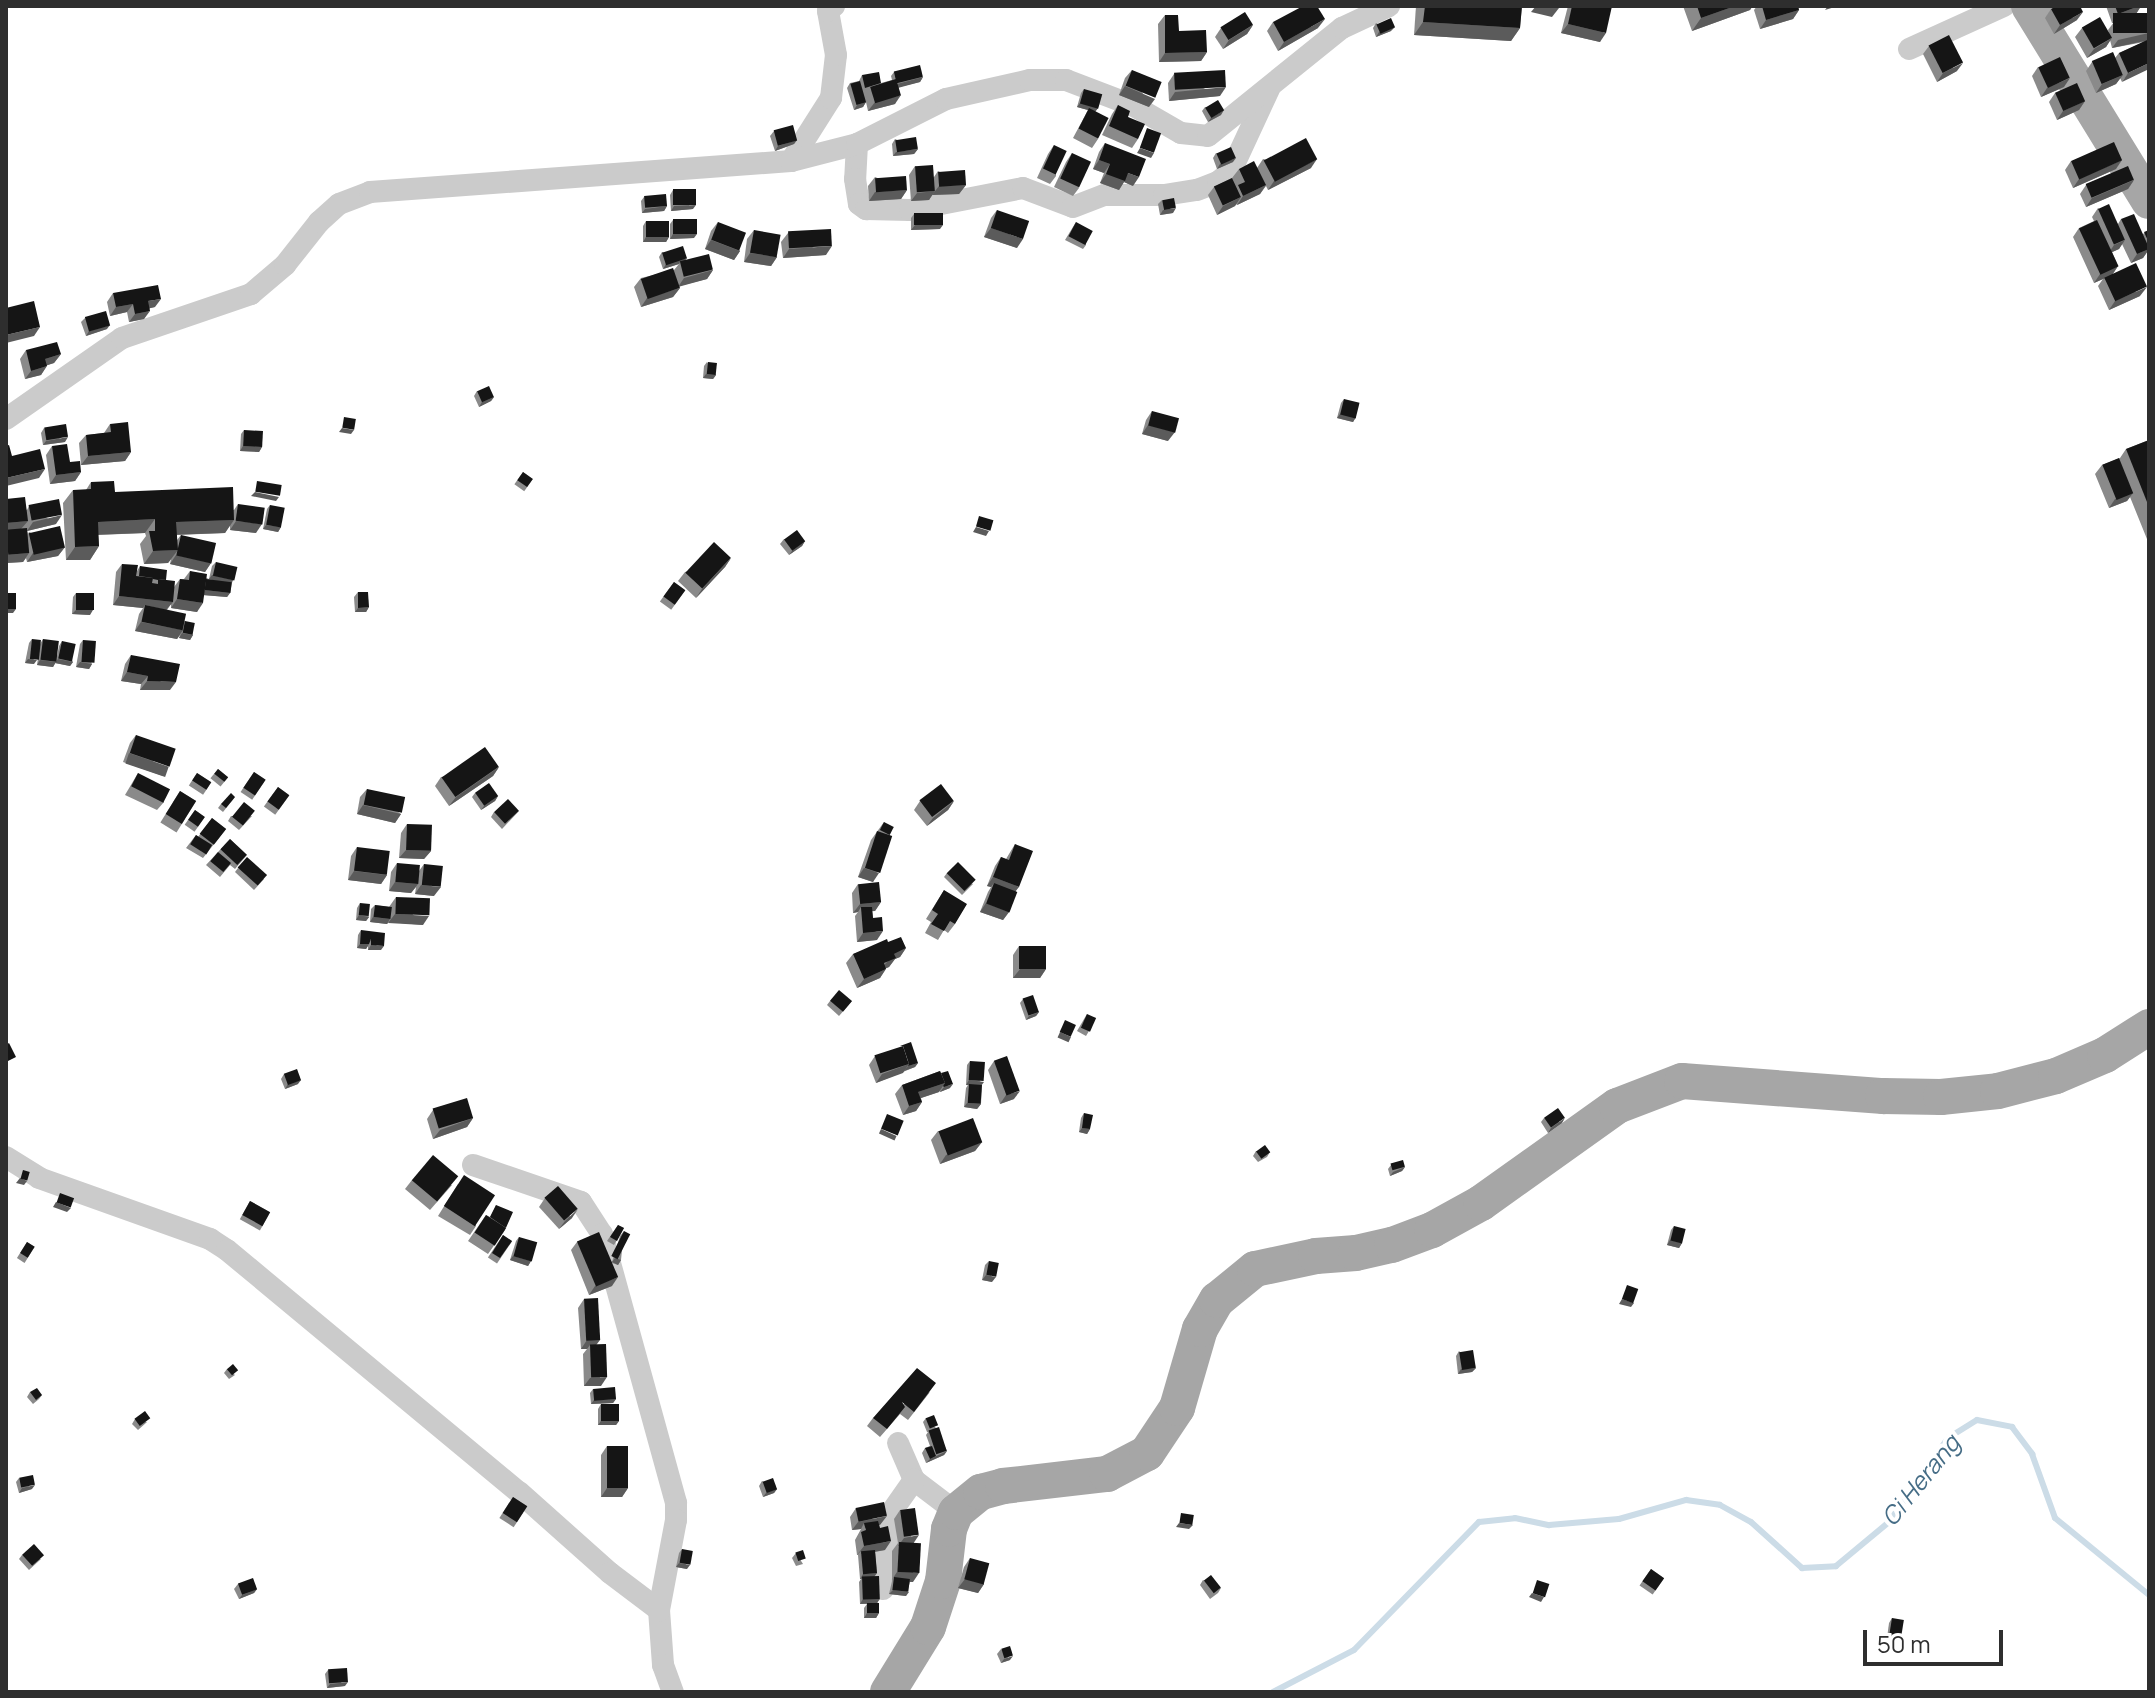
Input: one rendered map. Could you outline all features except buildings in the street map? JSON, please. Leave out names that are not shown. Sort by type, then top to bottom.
[{"type":"main road","points":[[2029,6],[2149,201]]},
{"type":"main road","points":[[888,1692],[928,1627],[943,1581],[949,1529],[956,1512],[981,1492],[1003,1486],[1107,1474],[1147,1453],[1177,1408],[1200,1329],[1217,1300],[1255,1269],[1316,1256],[1356,1253],[1392,1245],[1432,1230],[1481,1203],[1617,1106],[1682,1081],[1883,1096],[1941,1097],[1998,1091],[2068,1071],[2105,1055],[2149,1027]]},
{"type":"street","points":[[791,161],[831,98],[836,55],[828,11],[834,6]]},
{"type":"street","points":[[6,419],[122,338],[237,301],[262,287],[319,222],[348,198],[370,192],[791,161],[857,144],[946,99],[1030,80],[1066,80],[1112,96],[1181,133],[1208,136],[1342,28],[1389,6]]},
{"type":"street","points":[[1909,49],[2004,6]]},
{"type":"street","points":[[857,144],[855,179],[859,204],[866,209],[910,210],[1023,188],[1073,207],[1105,195],[1164,195],[1197,190],[1218,182],[1231,171],[1270,87]]},
{"type":"street","points":[[6,1157],[27,1173],[210,1239],[227,1250],[519,1492],[610,1573],[659,1610]]},
{"type":"street","points":[[473,1165],[581,1202],[602,1234],[676,1503],[676,1520],[659,1610],[663,1665],[673,1692]]},
{"type":"street","points":[[898,1443],[914,1480],[956,1512]]},
{"type":"street","points":[[883,1589],[890,1514],[914,1480]]},
{"type":"waterway","name":"Ci Herang","points":[[1273,1692],[1354,1650],[1479,1522],[1515,1518],[1549,1525],[1619,1519],[1686,1500],[1720,1505],[1751,1522],[1802,1568],[1836,1566],[1889,1522],[1948,1438],[1977,1420],[2012,1427],[2032,1454],[2055,1518],[2149,1595]]}]
